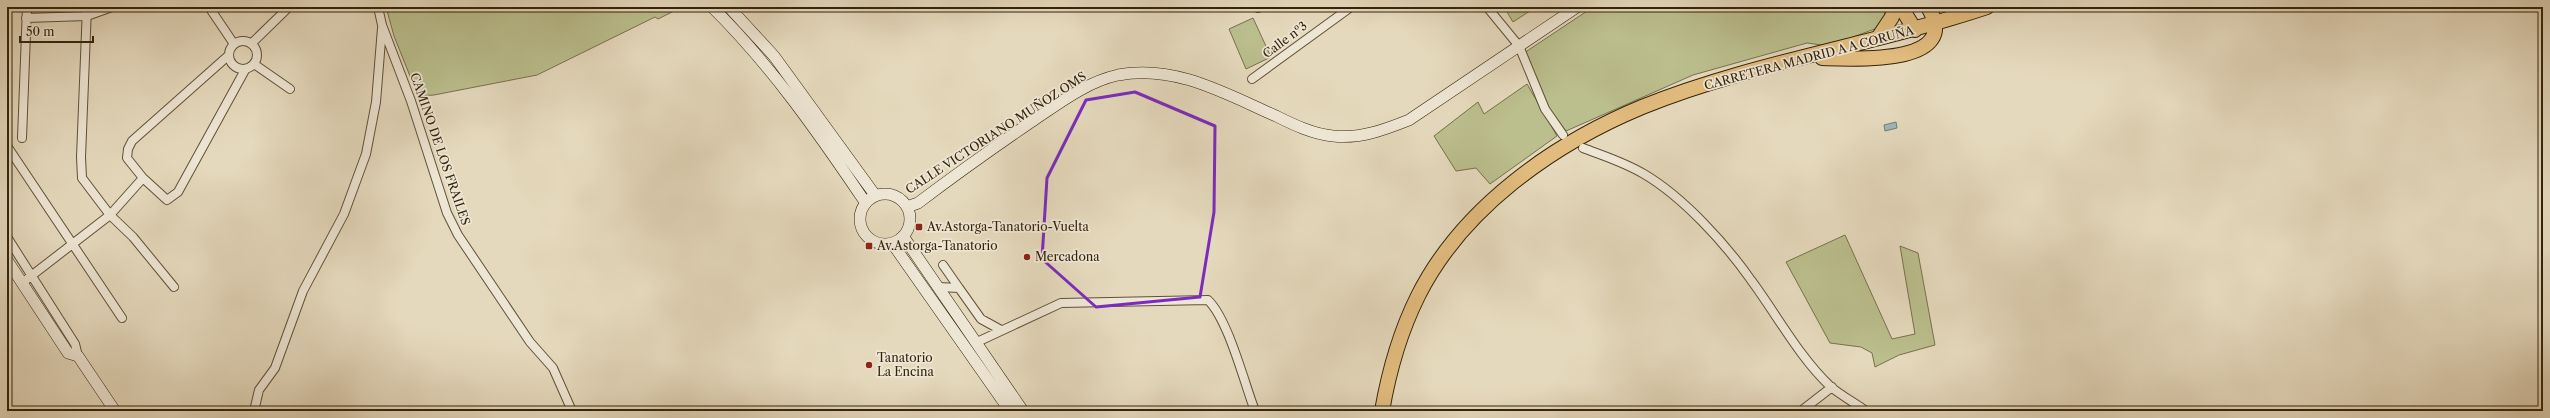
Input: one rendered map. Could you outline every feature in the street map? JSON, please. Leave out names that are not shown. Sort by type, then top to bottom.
[{"type":"highway","points":[[1878,38],[1892,17],[1894,7]]},
{"type":"highway","points":[[1901,7],[1915,30]]},
{"type":"highway","points":[[1808,57],[1840,59],[1912,54],[1928,45],[1934,36],[1935,23],[1928,7]]},
{"type":"highway","name":"CARRETERA MADRID A A CORUÑA","points":[[1382,411],[1390,367],[1418,296],[1448,249],[1487,205],[1526,173],[1564,147],[1641,108],[1723,79],[1878,38],[1915,30],[1987,7]]},
{"type":"main road","points":[[712,7],[765,64],[798,107],[865,202]]},
{"type":"main road","points":[[730,7],[789,75],[875,195]]},
{"type":"main road","name":"CALLE VICTORIANO MUÑOZ OMS","points":[[907,207],[918,202],[979,158],[1082,89],[1118,75],[1137,73],[1168,74],[1201,83],[1305,129],[1333,136],[1360,135],[1383,131],[1409,120],[1577,7]]},
{"type":"main road","points":[[875,195],[893,195],[907,207],[909,225],[903,236],[892,243],[878,243],[865,234],[860,222],[860,215],[865,202],[875,195]]},
{"type":"main road","points":[[903,236],[938,287],[980,341],[1023,411]]},
{"type":"main road","points":[[892,243],[1010,411]]},
{"type":"main road","points":[[7,260],[68,353],[78,356],[115,411]]},
{"type":"street","points":[[22,138],[27,7]]},
{"type":"street","points":[[87,7],[80,157],[82,178],[110,215],[133,238],[174,287]]},
{"type":"street","points":[[26,18],[87,16],[112,7]]},
{"type":"street","points":[[209,7],[234,44]]},
{"type":"street","points":[[252,44],[289,7]]},
{"type":"street","name":"CAMINO DE LOS FRAILES","points":[[378,7],[382,25],[409,94],[448,213],[458,235],[530,342],[553,368],[572,411]]},
{"type":"street","name":"Calle nº3","points":[[1252,79],[1351,7]]},
{"type":"street","points":[[1487,7],[1519,46],[1545,109],[1563,135]]},
{"type":"street","points":[[254,411],[259,390],[275,368],[303,291],[344,214],[366,154],[376,102],[382,25]]},
{"type":"street","points":[[243,41],[252,44],[257,53],[254,64],[245,70],[178,192],[167,200],[143,178],[127,158],[128,149],[132,140],[229,55],[234,44],[243,41]]},
{"type":"street","points":[[229,55],[236,67],[245,70]]},
{"type":"street","points":[[254,64],[290,89]]},
{"type":"street","points":[[7,146],[74,243],[122,318]]},
{"type":"street","points":[[1583,148],[1608,156],[1644,174],[1684,206],[1736,261],[1805,357],[1832,387],[1866,411]]},
{"type":"street","points":[[22,283],[110,215],[143,178]]},
{"type":"street","points":[[7,237],[75,344],[78,356]]},
{"type":"street","points":[[943,265],[981,318],[986,333],[980,341]]},
{"type":"street","points":[[938,287],[959,288]]},
{"type":"street","points":[[980,341],[1061,303],[1136,303],[1208,300],[1214,306],[1223,322],[1255,411]]},
{"type":"street","points":[[981,318],[1001,330]]},
{"type":"street","points":[[1801,411],[1832,387]]},
{"type":"highlighted area","points":[[1135,92],[1215,126],[1214,212],[1200,297],[1096,307],[1042,259],[1047,178],[1086,100]]},
{"type":"green space","points":[[386,7],[682,7],[658,19],[655,17],[537,75],[434,95],[418,96],[394,36]]},
{"type":"green space","points":[[1504,7],[1536,7],[1513,22]]},
{"type":"green space","points":[[1593,7],[1886,7],[1883,26],[1828,46],[1807,43],[1693,75],[1566,131],[1543,100],[1524,53]]},
{"type":"green space","points":[[1253,18],[1271,57],[1246,69],[1229,29]]},
{"type":"green space","points":[[1527,84],[1557,136],[1490,184],[1476,168],[1456,171],[1434,136],[1478,102],[1484,114]]},
{"type":"green space","points":[[1845,235],[1892,339],[1915,334],[1900,246],[1918,253],[1935,345],[1899,355],[1875,367],[1872,353],[1861,347],[1830,343],[1786,262]]},
{"type":"water","points":[[1896,122],[1897,128],[1885,131],[1884,125]]},
{"type":"place","name":"Av.Astorga-Tanatorio-Vuelta","points":[[919,227]]},
{"type":"place","name":"Av.Astorga-Tanatorio","points":[[869,246]]},
{"type":"place","name":"Mercadona","points":[[1027,257]]},
{"type":"place","name":"Tanatorio La Encina","points":[[869,365]]}]
